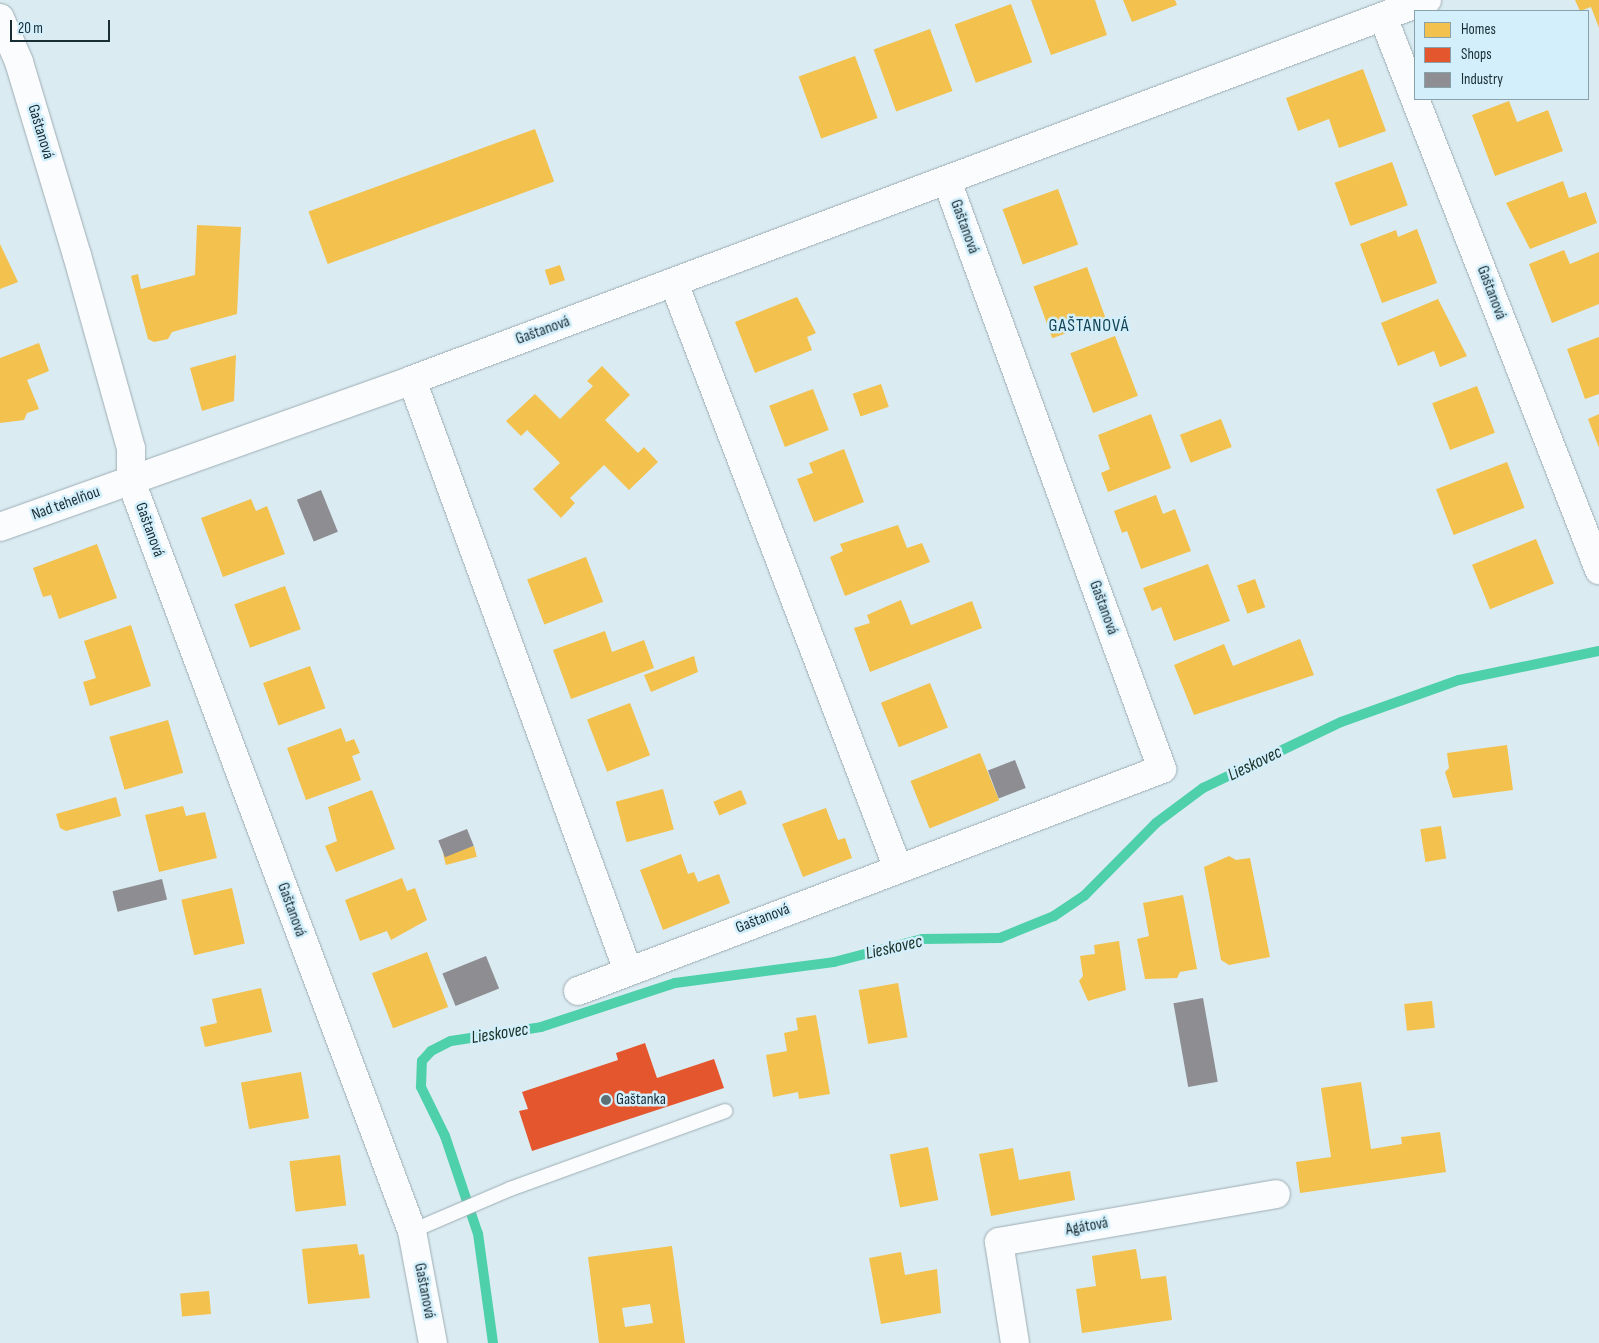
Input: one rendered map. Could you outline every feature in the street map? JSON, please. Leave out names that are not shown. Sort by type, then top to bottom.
[{"type":"street","name":"Gaštanová","points":[[131,481],[412,380],[1427,0]]},
{"type":"street","name":"Gaštanová","points":[[1383,17],[1414,96]]},
{"type":"street","name":"Gaštanová","points":[[0,18],[19,62],[80,264],[131,449],[131,481],[412,1231],[433,1343]]},
{"type":"street","name":"Gaštanová","points":[[1415,100],[1599,570]]},
{"type":"street","name":"Gaštanová","points":[[578,991],[898,866],[1162,769],[947,181]]},
{"type":"street","points":[[674,282],[898,866]]},
{"type":"street","points":[[412,380],[628,971]]},
{"type":"street","name":"Nad tehelňou","points":[[0,527],[131,481]]},
{"type":"street","name":"Agátová","points":[[1015,1343],[1000,1242],[1276,1194]]},
{"type":"lane","points":[[412,1231],[725,1111]]},
{"type":"building: Homes","points":[[1031,0],[1095,0],[1107,35],[1051,55]]},
{"type":"building: Homes","points":[[1123,0],[1175,0],[1177,5],[1132,22]]},
{"type":"building: Homes","points":[[1575,0],[1599,0],[1599,28],[1591,7],[1580,10]]},
{"type":"building: Homes","points":[[1011,4],[1032,62],[976,83],[955,25]]},
{"type":"building: Homes","points":[[930,29],[953,91],[896,112],[874,50]]},
{"type":"building: Homes","points":[[855,56],[878,118],[821,139],[799,77]]},
{"type":"building: Homes","points":[[1363,69],[1386,131],[1339,148],[1329,119],[1298,131],[1286,98]]},
{"type":"building: Homes","points":[[1509,101],[1517,122],[1548,110],[1563,151],[1495,176],[1472,115]]},
{"type":"building: Homes","points":[[535,129],[554,182],[328,264],[309,211]]},
{"type":"building: Homes","points":[[1392,162],[1408,205],[1350,226],[1335,183]]},
{"type":"building: Homes","points":[[1563,181],[1569,198],[1586,192],[1597,223],[1530,249],[1506,203]]},
{"type":"building: Homes","points":[[1058,189],[1078,244],[1023,265],[1003,209]]},
{"type":"building: Homes","points":[[197,225],[241,227],[237,314],[172,332],[168,339],[154,342],[148,339],[131,276],[138,274],[141,289],[195,275]]},
{"type":"building: Homes","points":[[1417,229],[1437,283],[1382,303],[1360,244],[1396,230],[1398,237]]},
{"type":"building: Homes","points":[[0,244],[18,282],[0,289]]},
{"type":"building: Homes","points":[[1564,250],[1570,264],[1599,252],[1599,304],[1552,323],[1529,264]]},
{"type":"building: Homes","points":[[560,265],[565,280],[550,285],[545,270]]},
{"type":"building: Homes","points":[[1087,267],[1106,319],[1052,338],[1033,286]]},
{"type":"building: Homes","points":[[797,297],[816,333],[807,337],[812,350],[755,373],[735,322]]},
{"type":"building: Homes","points":[[1438,299],[1467,356],[1440,367],[1434,351],[1398,366],[1381,323]]},
{"type":"building: Homes","points":[[1115,336],[1138,396],[1093,413],[1070,353]]},
{"type":"building: Homes","points":[[1599,337],[1599,394],[1585,399],[1567,349]]},
{"type":"building: Homes","points":[[39,343],[49,371],[27,380],[39,409],[27,413],[24,420],[0,423],[0,358]]},
{"type":"building: Homes","points":[[236,355],[234,401],[202,411],[190,368]]},
{"type":"building: Homes","points":[[602,366],[630,395],[605,420],[638,453],[644,447],[658,462],[629,490],[604,465],[570,498],[575,503],[561,518],[533,489],[560,463],[527,430],[521,436],[506,421],[535,394],[560,419],[593,386],[587,381]]},
{"type":"building: Homes","points":[[881,384],[889,407],[860,416],[853,394]]},
{"type":"building: Homes","points":[[1477,386],[1495,433],[1450,450],[1432,403]]},
{"type":"building: Homes","points":[[813,389],[829,430],[785,447],[769,406]]},
{"type":"building: Homes","points":[[1151,414],[1171,468],[1108,492],[1101,473],[1110,469],[1098,435]]},
{"type":"building: Homes","points":[[1599,414],[1599,448],[1588,419]]},
{"type":"building: Homes","points":[[1221,419],[1232,447],[1191,463],[1180,435]]},
{"type":"building: Homes","points":[[844,449],[864,502],[814,522],[797,479],[813,473],[809,463]]},
{"type":"building: Homes","points":[[1507,462],[1525,508],[1454,535],[1436,489]]},
{"type":"building: Homes","points":[[1156,495],[1163,514],[1175,509],[1191,551],[1141,569],[1127,531],[1122,533],[1114,511]]},
{"type":"building: Homes","points":[[251,499],[256,511],[267,506],[285,554],[223,577],[201,518]]},
{"type":"building: Homes","points":[[898,525],[907,548],[922,543],[930,562],[845,596],[830,557],[843,551],[840,544]]},
{"type":"building: Homes","points":[[1536,539],[1554,584],[1490,609],[1472,565]]},
{"type":"building: Homes","points":[[97,544],[117,598],[59,619],[51,595],[43,597],[33,568]]},
{"type":"building: Homes","points":[[586,557],[603,602],[544,624],[527,580]]},
{"type":"building: Homes","points":[[1208,564],[1230,621],[1174,641],[1161,607],[1152,611],[1143,588]]},
{"type":"building: Homes","points":[[1255,579],[1265,607],[1247,614],[1237,585]]},
{"type":"building: Homes","points":[[285,586],[301,629],[250,648],[234,604]]},
{"type":"building: Homes","points":[[901,600],[911,625],[972,601],[982,628],[870,672],[854,628],[870,623],[867,615]]},
{"type":"building: Homes","points":[[131,625],[151,686],[90,706],[83,682],[96,678],[84,641]]},
{"type":"building: Homes","points":[[605,631],[612,652],[644,640],[654,668],[571,699],[553,650]]},
{"type":"building: Homes","points":[[1300,639],[1314,675],[1194,715],[1174,665],[1224,644],[1233,666]]},
{"type":"building: Homes","points":[[694,656],[698,672],[651,692],[644,675]]},
{"type":"building: Homes","points":[[310,666],[325,708],[278,725],[263,683]]},
{"type":"building: Homes","points":[[930,683],[948,728],[899,747],[881,703]]},
{"type":"building: Homes","points":[[630,703],[650,755],[607,772],[587,719]]},
{"type":"building: Homes","points":[[168,720],[183,773],[125,790],[109,737]]},
{"type":"building: Homes","points":[[341,728],[346,742],[354,739],[360,753],[352,756],[361,780],[306,800],[287,748]]},
{"type":"building: Homes","points":[[1507,745],[1513,790],[1453,798],[1445,772],[1449,768],[1447,753]]},
{"type":"building: Homes","points":[[980,753],[999,800],[930,828],[910,781]]},
{"type":"building: Homes","points":[[663,789],[674,830],[627,842],[616,802]]},
{"type":"building: Homes","points":[[372,790],[395,849],[336,872],[325,846],[337,841],[328,807]]},
{"type":"building: Homes","points":[[741,790],[747,804],[719,816],[713,802]]},
{"type":"building: Homes","points":[[116,797],[121,816],[66,831],[60,828],[56,814]]},
{"type":"building: Homes","points":[[183,806],[186,816],[205,812],[217,858],[159,872],[145,815]]},
{"type":"building: Homes","points":[[826,808],[838,840],[845,838],[852,858],[803,877],[782,824]]},
{"type":"building: Homes","points":[[1441,826],[1446,859],[1425,862],[1420,829]]},
{"type":"building: Homes","points":[[474,846],[477,857],[446,865],[443,854]]},
{"type":"building: Homes","points":[[681,854],[688,874],[694,872],[698,882],[719,874],[730,903],[663,930],[640,870]]},
{"type":"building: Homes","points":[[1229,856],[1236,860],[1250,858],[1270,957],[1229,965],[1221,960],[1204,867]]},
{"type":"building: Homes","points":[[402,878],[407,891],[415,888],[427,920],[391,940],[387,931],[360,941],[345,900]]},
{"type":"building: Homes","points":[[232,888],[245,944],[194,955],[181,900]]},
{"type":"building: Homes","points":[[1183,895],[1197,969],[1180,972],[1177,978],[1145,979],[1137,939],[1149,936],[1143,903]]},
{"type":"building: Homes","points":[[1119,941],[1126,990],[1088,1001],[1079,981],[1083,976],[1080,956],[1095,954],[1094,945]]},
{"type":"building: Homes","points":[[427,952],[448,1007],[393,1028],[372,973]]},
{"type":"building: Homes","points":[[898,983],[908,1037],[868,1044],[859,990]]},
{"type":"building: Homes","points":[[261,988],[272,1032],[205,1047],[200,1027],[217,1023],[212,999]]},
{"type":"building: Homes","points":[[1432,1001],[1435,1028],[1407,1031],[1404,1004]]},
{"type":"building: Homes","points":[[816,1015],[830,1094],[799,1099],[798,1092],[773,1097],[766,1055],[787,1051],[784,1033],[798,1030],[796,1018]]},
{"type":"building: Homes","points":[[301,1072],[309,1118],[249,1129],[241,1083]]},
{"type":"building: Homes","points":[[1361,1082],[1371,1149],[1402,1144],[1401,1137],[1440,1132],[1446,1172],[1300,1193],[1296,1162],[1331,1157],[1321,1088]]},
{"type":"building: Homes","points":[[928,1147],[938,1200],[900,1207],[890,1154]]},
{"type":"building: Homes","points":[[1013,1148],[1019,1180],[1070,1171],[1075,1200],[991,1216],[979,1154]]},
{"type":"building: Homes","points":[[340,1155],[346,1206],[296,1212],[289,1161]]},
{"type":"building: Homes","points":[[357,1244],[359,1255],[364,1254],[370,1298],[308,1304],[302,1249]]},
{"type":"building: Homes","points":[[672,1246],[685,1343],[599,1343],[588,1257]],"holes":[[[650,1304],[653,1323],[625,1327],[622,1308]]]},
{"type":"building: Homes","points":[[1136,1249],[1141,1279],[1166,1276],[1172,1320],[1082,1333],[1076,1289],[1096,1286],[1092,1256]]},
{"type":"building: Homes","points":[[901,1252],[905,1275],[937,1269],[941,1313],[881,1324],[869,1258]]},
{"type":"building: Homes","points":[[209,1291],[211,1314],[182,1316],[180,1294]]},
{"type":"building: Shops","name":"Gaštanka","points":[[645,1043],[657,1078],[714,1059],[724,1088],[532,1151],[519,1111],[528,1109],[522,1092],[618,1060],[616,1053]]},
{"type":"building: Industry","points":[[321,490],[338,532],[314,541],[297,500]]},
{"type":"building: Industry","points":[[1015,760],[1026,788],[999,798],[988,770]]},
{"type":"building: Industry","points":[[467,829],[474,846],[445,857],[438,841]]},
{"type":"building: Industry","points":[[162,879],[167,899],[118,912],[113,891]]},
{"type":"building: Industry","points":[[486,956],[499,988],[456,1006],[442,974]]},
{"type":"building: Industry","points":[[1203,998],[1218,1082],[1188,1087],[1173,1003]]},
{"type":"waterway","name":"Lieskovec","points":[[493,1343],[478,1234],[445,1136],[421,1087],[422,1061],[431,1051],[451,1041],[541,1027],[675,983],[834,962],[922,939],[1000,938],[1054,916],[1084,896],[1156,823],[1203,788],[1341,722],[1459,680],[1599,651]]},
{"type":"place","name":"Gaštanka","points":[[606,1100]]},
{"type":"district","name":"GAŠTANOVÁ","points":[[1089,326]]}]
